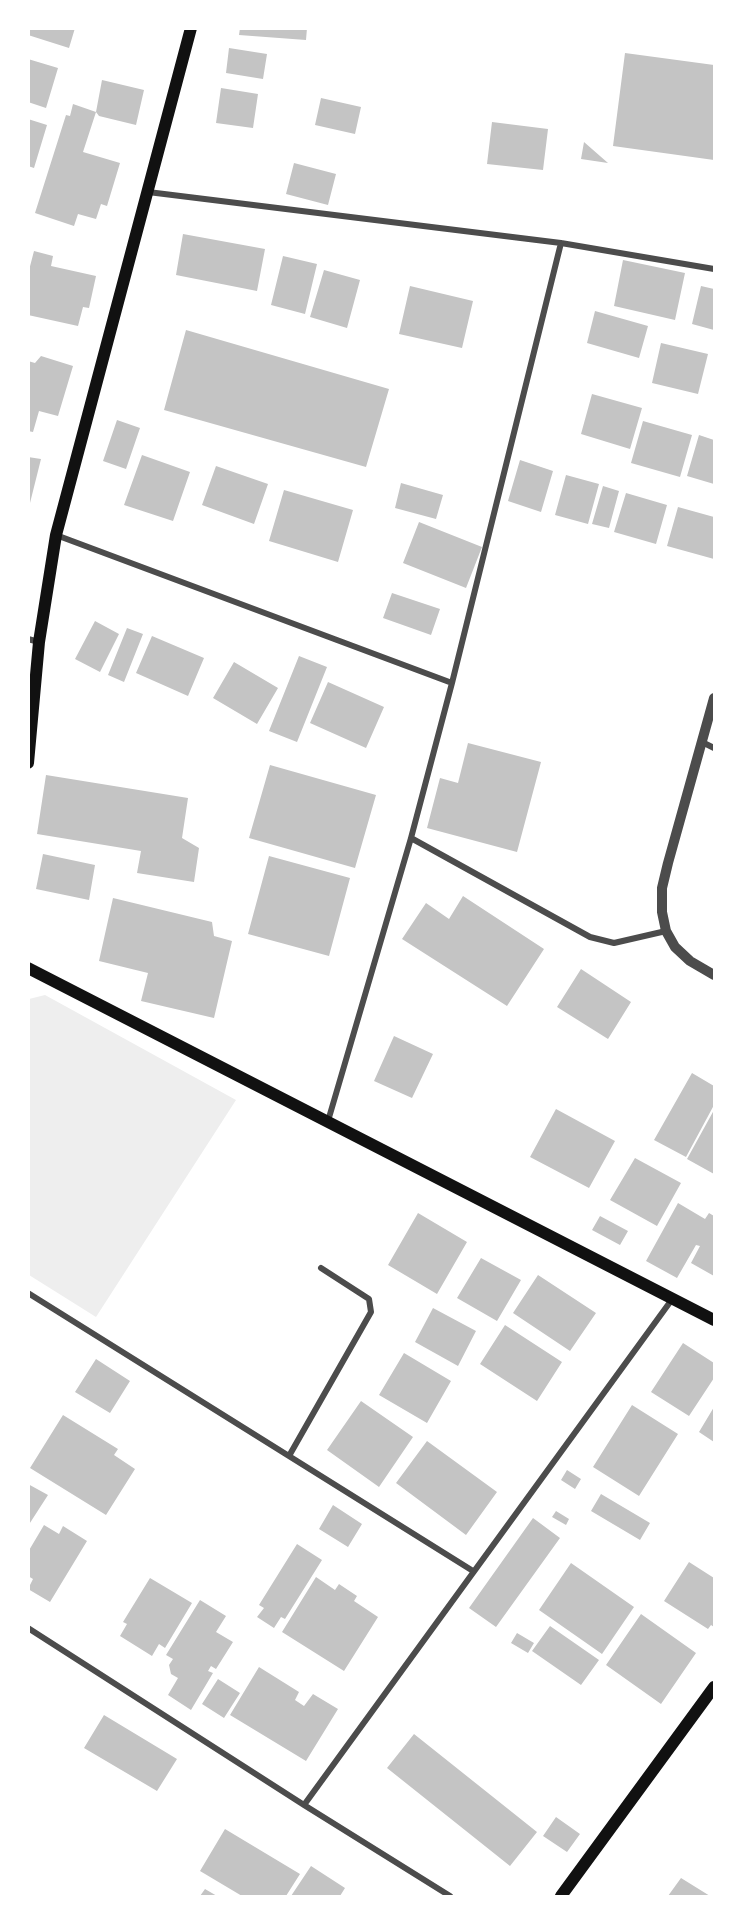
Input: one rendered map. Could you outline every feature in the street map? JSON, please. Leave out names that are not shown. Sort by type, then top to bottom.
[{"type":"main road","points":[[28,763],[34,640],[56,535],[192,28]]},
{"type":"main road","points":[[28,968],[714,1320]]},
{"type":"main road","points":[[561,1896],[714,1686]]},
{"type":"street","points":[[148,192],[561,243],[714,269]]},
{"type":"street","points":[[328,1121],[411,838],[453,683],[561,243]]},
{"type":"street","points":[[56,535],[453,683]]},
{"type":"street","points":[[714,698],[662,888],[662,912],[666,931],[675,947],[690,961],[714,975]]},
{"type":"street","points":[[702,742],[714,748]]},
{"type":"street","points":[[411,838],[590,937],[614,943],[666,931]]},
{"type":"street","points":[[289,1456],[371,1312],[369,1299],[321,1268]]},
{"type":"street","points":[[28,1293],[473,1570]]},
{"type":"street","points":[[303,1805],[673,1297]]},
{"type":"street","points":[[28,1628],[303,1805],[450,1896]]},
{"type":"shaded area","points":[[45,995],[236,1100],[96,1317],[29,1275],[29,999]]},
{"type":"building","points":[[28,28],[75,28],[69,48],[28,35]]},
{"type":"building","points":[[240,28],[307,28],[306,40],[239,35]]},
{"type":"building","points":[[229,48],[267,54],[263,79],[226,73]]},
{"type":"building","points":[[625,53],[714,65],[714,160],[613,146]]},
{"type":"building","points":[[28,59],[58,68],[46,108],[28,102]]},
{"type":"building","points":[[102,80],[144,90],[136,125],[99,116],[96,112]]},
{"type":"building","points":[[221,88],[258,94],[253,128],[216,123]]},
{"type":"building","points":[[321,98],[361,107],[355,134],[315,125]]},
{"type":"building","points":[[73,104],[96,112],[83,152],[120,163],[107,206],[101,204],[96,219],[78,214],[74,226],[35,213],[66,115],[70,116]]},
{"type":"building","points":[[28,119],[47,125],[34,168],[28,166]]},
{"type":"building","points":[[492,122],[548,129],[543,170],[487,164]]},
{"type":"building","points":[[584,142],[608,163],[581,159]]},
{"type":"building","points":[[294,163],[336,174],[328,205],[286,194]]},
{"type":"building","points":[[183,234],[265,249],[257,291],[176,275]]},
{"type":"building","points":[[34,251],[53,256],[51,266],[96,276],[89,308],[83,307],[78,326],[28,315],[28,274]]},
{"type":"building","points":[[283,256],[317,264],[305,314],[271,305]]},
{"type":"building","points":[[623,260],[685,273],[675,320],[614,306]]},
{"type":"building","points":[[324,270],[360,280],[347,328],[310,317]]},
{"type":"building","points":[[410,286],[473,301],[462,348],[399,334]]},
{"type":"building","points":[[701,286],[714,289],[714,330],[692,324]]},
{"type":"building","points":[[595,311],[648,326],[639,358],[587,343]]},
{"type":"building","points":[[186,330],[389,389],[366,467],[164,410]]},
{"type":"building","points":[[661,343],[708,354],[698,394],[652,383]]},
{"type":"building","points":[[41,356],[73,366],[58,416],[39,411],[33,432],[28,431],[28,361],[35,363]]},
{"type":"building","points":[[592,394],[642,408],[630,449],[581,434]]},
{"type":"building","points":[[117,420],[140,428],[126,469],[103,461]]},
{"type":"building","points":[[643,421],[692,435],[680,477],[631,463]]},
{"type":"building","points":[[699,435],[714,440],[714,484],[687,476]]},
{"type":"building","points":[[142,455],[190,472],[173,521],[124,505]]},
{"type":"building","points":[[28,457],[41,459],[29,507],[28,507]]},
{"type":"building","points":[[520,460],[553,471],[541,512],[508,501]]},
{"type":"building","points":[[216,466],[268,484],[254,524],[202,505]]},
{"type":"building","points":[[566,475],[599,484],[588,524],[555,515]]},
{"type":"building","points":[[401,483],[443,495],[436,519],[395,508]]},
{"type":"building","points":[[603,486],[619,491],[609,528],[592,524]]},
{"type":"building","points":[[284,490],[353,510],[338,562],[269,541]]},
{"type":"building","points":[[626,493],[667,505],[656,544],[614,532]]},
{"type":"building","points":[[678,507],[714,517],[714,559],[667,546]]},
{"type":"building","points":[[419,522],[482,547],[466,588],[403,563]]},
{"type":"building","points":[[392,593],[440,609],[431,635],[383,618]]},
{"type":"building","points":[[95,621],[119,634],[100,672],[75,659]]},
{"type":"building","points":[[127,628],[143,634],[124,682],[108,675]]},
{"type":"building","points":[[152,636],[204,658],[188,696],[136,673]]},
{"type":"building","points":[[299,656],[327,667],[297,742],[269,731]]},
{"type":"building","points":[[234,662],[278,688],[257,724],[213,698]]},
{"type":"building","points":[[328,682],[384,707],[366,748],[310,723]]},
{"type":"building","points":[[468,743],[541,762],[517,852],[427,828],[440,778],[458,783]]},
{"type":"building","points":[[270,765],[376,795],[355,868],[249,838]]},
{"type":"building","points":[[46,775],[188,798],[182,838],[199,848],[194,882],[137,873],[141,851],[37,834]]},
{"type":"building","points":[[43,854],[95,865],[89,900],[36,889]]},
{"type":"building","points":[[269,856],[350,878],[329,956],[248,934]]},
{"type":"building","points":[[463,896],[544,949],[507,1006],[402,939],[426,903],[449,919]]},
{"type":"building","points":[[113,898],[212,922],[214,936],[232,941],[214,1018],[141,1001],[148,973],[99,961]]},
{"type":"building","points":[[581,969],[631,1002],[608,1039],[557,1007]]},
{"type":"building","points":[[394,1036],[433,1054],[412,1098],[374,1081]]},
{"type":"building","points":[[692,1073],[714,1086],[714,1105],[686,1157],[654,1140]]},
{"type":"building","points":[[556,1109],[615,1141],[589,1188],[530,1157]]},
{"type":"building","points":[[714,1110],[714,1174],[687,1159]]},
{"type":"building","points":[[635,1158],[681,1183],[657,1226],[610,1200]]},
{"type":"building","points":[[678,1203],[705,1219],[709,1213],[714,1216],[714,1276],[691,1263],[700,1246],[696,1245],[677,1278],[646,1261]]},
{"type":"building","points":[[418,1213],[467,1242],[437,1294],[388,1265]]},
{"type":"building","points":[[600,1216],[628,1231],[620,1245],[592,1230]]},
{"type":"building","points":[[481,1258],[521,1280],[497,1321],[457,1298]]},
{"type":"building","points":[[538,1275],[596,1313],[570,1351],[513,1313]]},
{"type":"building","points":[[433,1308],[476,1331],[458,1366],[415,1342]]},
{"type":"building","points":[[505,1325],[562,1362],[537,1401],[480,1364]]},
{"type":"building","points":[[683,1343],[714,1363],[714,1378],[689,1416],[651,1392]]},
{"type":"building","points":[[404,1353],[451,1381],[427,1423],[379,1395]]},
{"type":"building","points":[[96,1359],[130,1381],[110,1413],[75,1392]]},
{"type":"building","points":[[361,1401],[413,1437],[379,1487],[327,1450]]},
{"type":"building","points":[[632,1405],[678,1434],[639,1496],[593,1467]]},
{"type":"building","points":[[714,1407],[714,1442],[699,1432]]},
{"type":"building","points":[[63,1415],[118,1449],[114,1455],[135,1469],[106,1515],[30,1468]]},
{"type":"building","points":[[427,1441],[497,1492],[466,1535],[396,1483]]},
{"type":"building","points":[[567,1470],[581,1479],[575,1489],[561,1480]]},
{"type":"building","points":[[28,1484],[48,1495],[28,1526]]},
{"type":"building","points":[[601,1494],[650,1523],[640,1540],[591,1511]]},
{"type":"building","points":[[333,1505],[362,1524],[348,1547],[319,1529]]},
{"type":"building","points":[[556,1511],[569,1519],[566,1525],[552,1517]]},
{"type":"building","points":[[533,1518],[560,1538],[496,1627],[469,1608]]},
{"type":"building","points":[[44,1525],[59,1534],[63,1526],[87,1541],[50,1602],[28,1589],[33,1579],[28,1576],[28,1552]]},
{"type":"building","points":[[297,1544],[322,1560],[285,1619],[281,1617],[274,1628],[257,1617],[264,1608],[259,1605]]},
{"type":"building","points":[[689,1562],[714,1578],[714,1627],[711,1625],[708,1629],[664,1601]]},
{"type":"building","points":[[571,1563],[634,1607],[602,1654],[539,1610]]},
{"type":"building","points":[[316,1577],[335,1590],[339,1584],[357,1596],[354,1601],[378,1617],[344,1671],[282,1632]]},
{"type":"building","points":[[150,1578],[192,1603],[165,1648],[159,1644],[152,1656],[120,1636],[127,1624],[123,1622]]},
{"type":"building","points":[[200,1600],[226,1616],[216,1632],[233,1642],[216,1669],[211,1666],[208,1671],[213,1673],[191,1710],[168,1695],[178,1678],[171,1674],[169,1665],[173,1659],[166,1655]]},
{"type":"building","points":[[641,1614],[696,1653],[661,1704],[606,1665]]},
{"type":"building","points":[[550,1626],[599,1660],[581,1685],[532,1651]]},
{"type":"building","points":[[517,1633],[534,1643],[528,1653],[511,1643]]},
{"type":"building","points":[[259,1667],[299,1692],[295,1700],[304,1706],[313,1694],[338,1709],[306,1761],[230,1715]]},
{"type":"building","points":[[218,1679],[240,1693],[224,1718],[202,1704]]},
{"type":"building","points":[[104,1715],[177,1759],[157,1791],[84,1748]]},
{"type":"building","points":[[414,1734],[537,1832],[510,1866],[387,1768]]},
{"type":"building","points":[[556,1817],[580,1834],[567,1852],[543,1836]]},
{"type":"building","points":[[225,1829],[300,1874],[286,1896],[242,1896],[200,1871]]},
{"type":"building","points":[[311,1866],[345,1888],[340,1896],[291,1896]]},
{"type":"building","points":[[681,1878],[710,1896],[668,1896]]},
{"type":"building","points":[[205,1889],[217,1896],[200,1896]]}]
